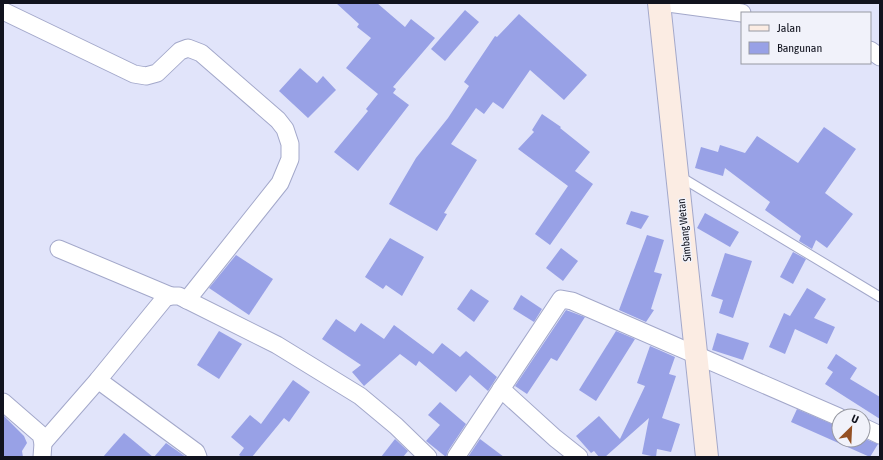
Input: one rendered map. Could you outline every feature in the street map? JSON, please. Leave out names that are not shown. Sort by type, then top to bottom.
[{"type":"street","name":"Simbang Wetan","points":[[659,3],[708,457]]},
{"type":"street","points":[[668,3],[741,13]]},
{"type":"street","points":[[3,11],[134,74],[146,76],[157,74],[180,51],[188,48],[201,53],[278,120],[285,130],[290,144],[290,159],[280,183],[179,298],[165,298],[42,450]]},
{"type":"street","points":[[871,51],[880,57]]},
{"type":"street","points":[[59,249],[179,298],[277,345],[360,396],[396,426],[428,457]]},
{"type":"street","points":[[456,457],[561,299],[572,301],[831,414]]},
{"type":"street","points":[[98,380],[196,452],[198,457]]},
{"type":"street","points":[[501,390],[555,438],[579,457]]},
{"type":"street","points":[[3,402],[41,435],[42,450]]},
{"type":"lane","points":[[678,176],[880,297]]},
{"type":"building","points":[[336,3],[377,3],[405,27],[411,19],[435,38],[393,87],[396,89],[393,93],[409,105],[358,171],[334,152],[368,111],[366,109],[378,94],[346,68],[371,38],[357,27],[359,24]]},
{"type":"building","points":[[465,10],[479,22],[445,61],[431,49]]},
{"type":"building","points":[[519,14],[587,75],[564,100],[530,70],[503,109],[493,102],[484,114],[476,108],[451,144],[477,160],[444,213],[447,214],[437,231],[389,204],[416,158],[448,118],[469,86],[464,82],[495,36],[497,37]]},
{"type":"building","points":[[300,68],[317,83],[323,76],[336,90],[308,118],[279,91]]},
{"type":"building","points":[[542,114],[561,127],[560,128],[590,152],[575,171],[593,184],[550,245],[535,234],[568,186],[518,149],[534,132],[532,130]]},
{"type":"building","points":[[824,127],[856,149],[825,193],[853,214],[827,248],[816,240],[812,249],[799,241],[801,236],[765,210],[770,202],[725,168],[723,176],[695,168],[701,147],[718,152],[720,145],[745,153],[757,136],[798,163]]},
{"type":"building","points":[[631,211],[649,216],[641,229],[626,224]]},
{"type":"building","points":[[705,213],[739,232],[730,247],[697,228]]},
{"type":"building","points":[[647,235],[664,240],[654,272],[662,274],[651,309],[654,310],[646,322],[619,310]]},
{"type":"building","points":[[390,238],[424,257],[402,296],[386,285],[383,289],[365,277]]},
{"type":"building","points":[[561,248],[578,261],[563,281],[546,268]]},
{"type":"building","points":[[793,252],[806,259],[793,284],[780,277]]},
{"type":"building","points":[[725,253],[752,261],[733,318],[719,313],[723,300],[711,296]]},
{"type":"building","points":[[236,255],[273,279],[249,315],[209,288]]},
{"type":"building","points":[[807,288],[826,299],[814,318],[835,327],[827,344],[795,329],[785,354],[769,347],[784,313],[790,316]]},
{"type":"building","points":[[471,289],[489,301],[474,322],[457,309]]},
{"type":"building","points":[[521,295],[542,309],[534,322],[513,309]]},
{"type":"building","points":[[566,310],[585,317],[557,361],[551,358],[527,394],[515,386]]},
{"type":"building","points":[[336,319],[355,332],[361,323],[384,339],[394,325],[433,354],[442,343],[460,357],[466,351],[497,377],[488,391],[470,375],[456,392],[419,361],[416,366],[400,354],[364,386],[352,372],[361,365],[322,339]]},
{"type":"building","points":[[219,331],[242,344],[219,379],[197,365]]},
{"type":"building","points":[[616,331],[635,339],[596,401],[579,390]]},
{"type":"building","points":[[717,333],[749,343],[743,360],[712,350]]},
{"type":"building","points":[[650,346],[675,357],[669,374],[676,376],[662,418],[680,424],[671,452],[657,449],[656,457],[642,454],[649,418],[605,457],[599,457],[594,451],[591,453],[576,436],[599,416],[620,439],[645,386],[637,383]]},
{"type":"building","points":[[836,354],[857,368],[850,379],[880,397],[880,419],[871,413],[871,408],[863,408],[825,384],[833,372],[827,368]]},
{"type":"building","points":[[293,380],[310,392],[289,422],[284,418],[252,457],[242,457],[239,455],[244,448],[231,437],[250,415],[261,424]]},
{"type":"building","points":[[440,402],[466,424],[448,451],[446,457],[426,441],[440,425],[428,415]]},
{"type":"building","points":[[797,409],[831,424],[831,440],[791,422]]},
{"type":"building","points":[[3,415],[24,436],[27,443],[22,451],[23,457],[3,457]]},
{"type":"building","points":[[124,433],[153,457],[103,457]]},
{"type":"building","points":[[395,439],[408,451],[403,457],[381,457]]},
{"type":"building","points":[[480,439],[504,457],[468,457]]},
{"type":"building","points":[[871,441],[878,444],[870,457],[850,448],[871,448]]},
{"type":"building","points":[[166,443],[186,457],[154,457]]}]
